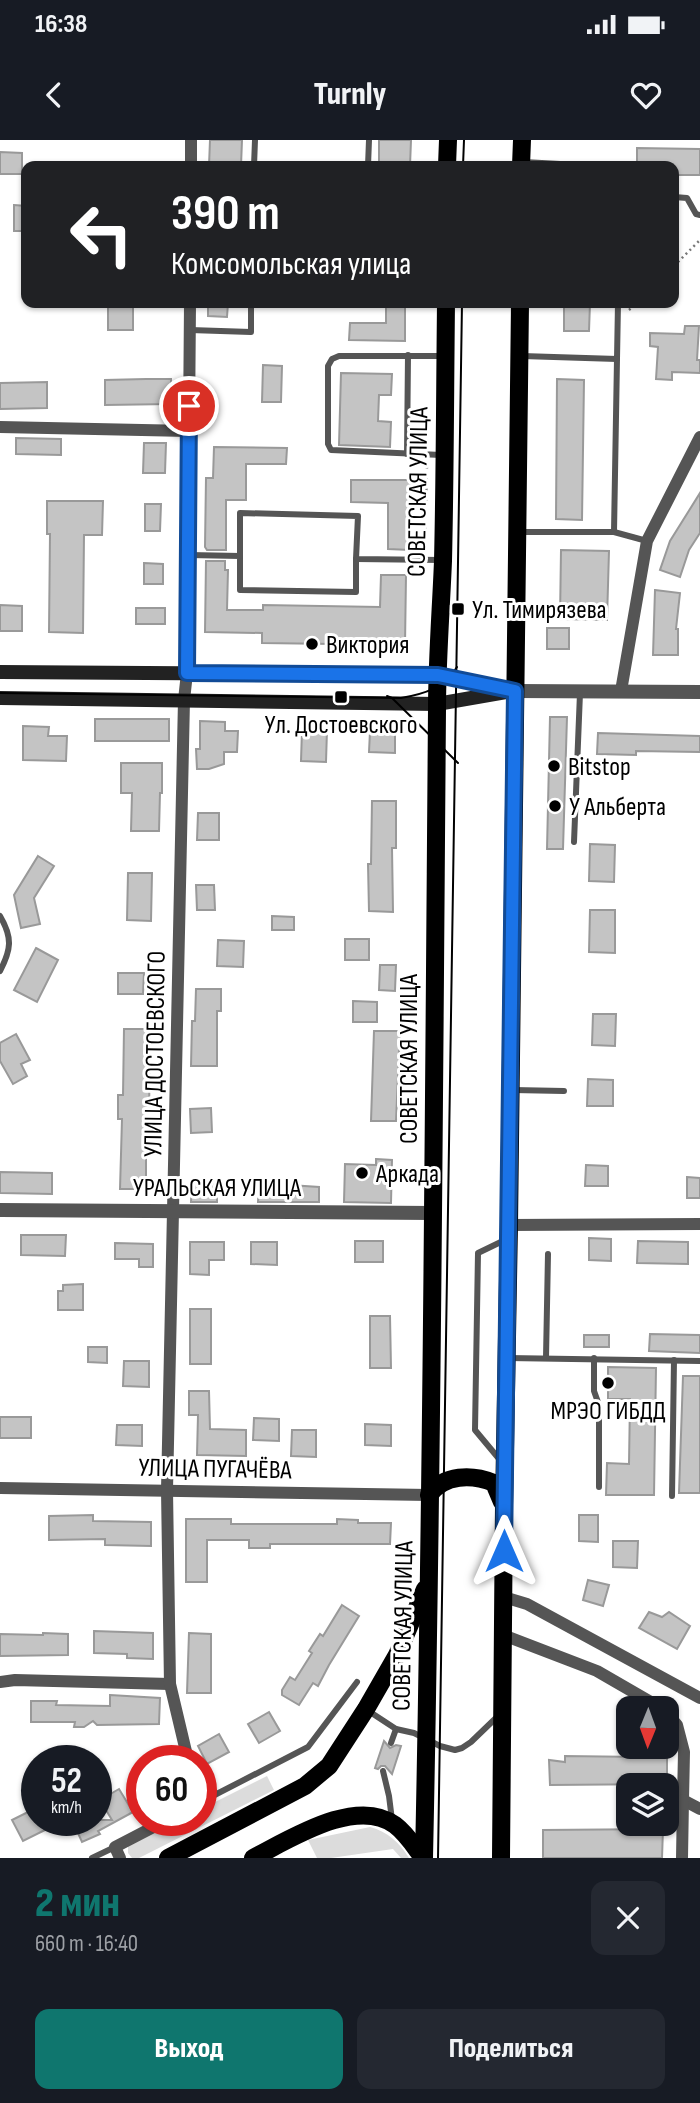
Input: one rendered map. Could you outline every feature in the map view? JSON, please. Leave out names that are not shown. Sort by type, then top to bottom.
[{"type":"main road","points":[[447,161],[448,140]]},
{"type":"main road","points":[[522,140],[522,161]]},
{"type":"main road","name":"СОВЕТСКАЯ УЛИЦА","points":[[423,1858],[430,1576],[438,675],[434,560],[435,455],[445,356],[446,308]]},
{"type":"main road","points":[[501,1858],[520,308]]},
{"type":"main road","points":[[0,672],[438,675],[515,691]]},
{"type":"main road","points":[[0,698],[437,704],[515,691]]},
{"type":"main road","points":[[429,1494],[435,1486],[445,1481],[459,1478],[483,1479],[494,1483],[504,1505]]},
{"type":"main road","points":[[169,1858],[305,1786],[329,1766],[397,1655],[430,1576]]},
{"type":"main road","points":[[253,1858],[320,1825],[357,1815],[375,1816],[393,1823],[409,1838],[423,1858]]},
{"type":"street","points":[[191,140],[191,161]]},
{"type":"street","name":"УЛИЦА ДОСТОЕВСКОГО","points":[[184,1745],[170,1684],[167,1490],[184,700],[187,673],[190,308]]},
{"type":"street","points":[[0,427],[189,431]]},
{"type":"street","points":[[621,691],[647,541],[700,437]]},
{"type":"street","points":[[515,691],[700,692]]},
{"type":"street","name":"УРАЛЬСКАЯ УЛИЦА","points":[[0,1210],[433,1213]]},
{"type":"street","points":[[509,1232],[700,1224]]},
{"type":"street","name":"УЛИЦА ПУГАЧЁВА","points":[[0,1488],[429,1494]]},
{"type":"street","points":[[504,1597],[527,1604],[700,1698]]},
{"type":"street","points":[[503,1635],[597,1671],[640,1696]]},
{"type":"street","points":[[0,1682],[16,1680],[170,1684]]},
{"type":"street","points":[[679,1733],[684,1752],[682,1858]]},
{"type":"street","points":[[683,1800],[700,1809]]},
{"type":"street","points":[[118,1852],[142,1836]]},
{"type":"lane","points":[[254,161],[255,140]]},
{"type":"lane","points":[[368,161],[369,140]]},
{"type":"lane","points":[[679,197],[687,198],[696,215],[700,215]]},
{"type":"lane","points":[[190,330],[251,332],[251,308]]},
{"type":"lane","points":[[614,532],[618,308]]},
{"type":"lane","points":[[407,454],[408,355]]},
{"type":"lane","points":[[435,455],[331,450],[328,443],[328,366],[332,359],[339,356],[445,356]]},
{"type":"lane","points":[[519,356],[617,359]]},
{"type":"lane","points":[[240,513],[358,516],[356,559],[356,593],[240,590],[240,513]]},
{"type":"lane","points":[[517,532],[614,532],[647,541]]},
{"type":"lane","points":[[189,555],[240,556]]},
{"type":"lane","points":[[356,559],[434,560]]},
{"type":"lane","points":[[575,842],[580,691]]},
{"type":"lane","points":[[0,916],[7,928],[10,943],[8,955],[0,971]]},
{"type":"lane","points":[[511,1090],[564,1091]]},
{"type":"lane","points":[[505,1465],[475,1430],[478,1253],[509,1232]]},
{"type":"lane","points":[[546,1358],[548,1254]]},
{"type":"lane","points":[[507,1358],[700,1361]]},
{"type":"lane","points":[[594,1358],[594,1391],[599,1405],[599,1487]]},
{"type":"lane","points":[[672,1496],[674,1360]]},
{"type":"lane","points":[[217,1794],[308,1747],[357,1682]]},
{"type":"lane","points":[[366,1709],[396,1730],[414,1733],[449,1750],[462,1748],[502,1713]]},
{"type":"lane","points":[[391,1743],[396,1730]]},
{"type":"lane","points":[[383,1771],[393,1823]]},
{"type":"lane","points":[[92,1858],[118,1852]]},
{"type":"path","points":[[679,261],[700,240]]},
{"type":"path","points":[[427,417],[435,455],[434,560]]},
{"type":"shaded area","points":[[267,1776],[274,1790],[217,1819],[217,1801]]},
{"type":"shaded area","points":[[370,1827],[392,1838],[409,1858],[401,1858],[393,1849],[317,1858],[308,1840]]},
{"type":"shaded area","points":[[146,1836],[183,1836],[139,1858],[132,1858],[128,1853],[128,1845]]},
{"type":"building","points":[[210,140],[242,140],[241,161],[209,161]]},
{"type":"building","points":[[379,140],[411,140],[410,161],[379,161]]},
{"type":"building","points":[[637,148],[700,149],[700,175],[679,175],[679,161],[637,161]]},
{"type":"building","points":[[0,152],[22,153],[21,174],[0,174]]},
{"type":"building","points":[[14,205],[21,206],[21,231],[14,231]]},
{"type":"building","points":[[108,308],[133,308],[133,330],[108,330]]},
{"type":"building","points":[[208,308],[228,308],[227,317],[208,316]]},
{"type":"building","points":[[386,308],[405,308],[405,341],[349,340],[350,323],[386,323]]},
{"type":"building","points":[[564,308],[590,308],[589,331],[564,331]]},
{"type":"building","points":[[685,326],[699,326],[697,360],[700,360],[700,373],[672,372],[672,380],[656,379],[658,347],[650,346],[650,333],[684,334]]},
{"type":"building","points":[[263,365],[282,366],[281,402],[262,402]]},
{"type":"building","points":[[341,373],[392,374],[391,395],[379,395],[378,421],[391,422],[390,447],[339,445]]},
{"type":"building","points":[[171,379],[171,404],[105,405],[105,380]]},
{"type":"building","points":[[557,379],[584,380],[582,520],[556,519]]},
{"type":"building","points":[[47,382],[47,408],[0,409],[0,383]]},
{"type":"building","points":[[16,438],[61,439],[61,455],[16,454]]},
{"type":"building","points":[[144,443],[166,443],[165,473],[143,473]]},
{"type":"building","points":[[214,447],[287,448],[286,464],[246,464],[246,500],[226,500],[226,550],[207,550],[205,547],[206,478],[213,478]]},
{"type":"building","points":[[351,480],[411,480],[410,550],[388,549],[388,503],[351,502]]},
{"type":"building","points":[[700,493],[700,533],[689,550],[680,577],[660,570],[670,541]]},
{"type":"building","points":[[47,501],[103,501],[102,535],[84,535],[83,633],[49,632],[50,534],[47,534]]},
{"type":"building","points":[[145,504],[161,504],[160,531],[145,531]]},
{"type":"building","points":[[561,550],[609,551],[607,620],[560,619]]},
{"type":"building","points":[[206,561],[225,561],[225,570],[228,570],[227,610],[263,610],[263,605],[380,607],[381,575],[406,575],[405,645],[262,643],[262,633],[205,632]]},
{"type":"building","points":[[144,563],[163,564],[163,584],[144,584]]},
{"type":"building","points":[[655,590],[680,593],[676,629],[678,655],[653,655]]},
{"type":"building","points":[[0,605],[22,606],[22,631],[0,631]]},
{"type":"building","points":[[136,608],[165,608],[165,624],[136,624]]},
{"type":"building","points":[[547,628],[569,628],[569,649],[547,649]]},
{"type":"building","points":[[550,717],[567,717],[563,849],[547,849]]},
{"type":"building","points":[[95,719],[169,719],[169,741],[95,741]]},
{"type":"building","points":[[200,721],[225,722],[225,731],[238,731],[237,752],[224,752],[224,764],[209,769],[197,769],[196,749],[200,749]]},
{"type":"building","points":[[23,726],[49,727],[48,736],[67,736],[66,761],[23,760]]},
{"type":"building","points":[[302,730],[327,730],[326,762],[301,761]]},
{"type":"building","points":[[370,731],[395,732],[395,753],[369,752]]},
{"type":"building","points":[[598,733],[700,736],[700,752],[636,751],[636,755],[597,754]]},
{"type":"building","points":[[121,763],[162,763],[159,831],[131,831],[132,793],[121,793]]},
{"type":"building","points":[[372,801],[396,801],[396,848],[392,848],[393,912],[369,911],[368,864],[371,864]]},
{"type":"building","points":[[198,813],[219,813],[219,840],[197,840]]},
{"type":"building","points":[[590,844],[615,845],[614,882],[589,881]]},
{"type":"building","points":[[38,856],[54,866],[34,898],[40,924],[21,928],[14,895]]},
{"type":"building","points":[[128,873],[152,873],[151,921],[127,920]]},
{"type":"building","points":[[196,885],[214,885],[215,910],[197,910]]},
{"type":"building","points":[[590,910],[615,910],[615,953],[589,952]]},
{"type":"building","points":[[272,916],[294,917],[294,930],[272,930]]},
{"type":"building","points":[[345,939],[369,939],[369,960],[345,960]]},
{"type":"building","points":[[218,940],[244,941],[243,967],[217,966]]},
{"type":"building","points":[[36,948],[58,960],[37,1002],[14,990]]},
{"type":"building","points":[[380,965],[396,965],[395,991],[379,990]]},
{"type":"building","points":[[118,973],[144,973],[143,994],[118,994]]},
{"type":"building","points":[[196,989],[221,989],[221,1011],[217,1011],[217,1066],[191,1066]]},
{"type":"building","points":[[353,1001],[377,1002],[377,1022],[353,1022]]},
{"type":"building","points":[[593,1014],[616,1014],[615,1046],[592,1045]]},
{"type":"building","points":[[124,1029],[150,1029],[146,1189],[120,1189],[122,1119],[118,1119],[118,1095],[123,1095]]},
{"type":"building","points":[[374,1031],[400,1031],[396,1121],[371,1121]]},
{"type":"building","points":[[16,1034],[30,1060],[21,1064],[27,1076],[13,1084],[0,1061],[0,1043]]},
{"type":"building","points":[[588,1079],[613,1080],[613,1106],[587,1106]]},
{"type":"building","points":[[211,1108],[212,1132],[191,1133],[190,1109]]},
{"type":"building","points":[[376,1159],[392,1160],[391,1203],[344,1202],[345,1164],[376,1165]]},
{"type":"building","points":[[586,1165],[608,1166],[608,1186],[585,1186]]},
{"type":"building","points":[[0,1172],[52,1173],[52,1194],[0,1193]]},
{"type":"building","points":[[687,1177],[700,1178],[700,1198],[687,1198]]},
{"type":"building","points":[[192,1180],[217,1181],[217,1202],[191,1202]]},
{"type":"building","points":[[259,1183],[319,1187],[319,1202],[258,1202]]},
{"type":"building","points":[[21,1235],[66,1235],[65,1256],[21,1255]]},
{"type":"building","points":[[589,1238],[611,1239],[611,1261],[589,1260]]},
{"type":"building","points":[[355,1241],[383,1241],[383,1262],[355,1262]]},
{"type":"building","points":[[638,1241],[688,1242],[688,1264],[637,1263]]},
{"type":"building","points":[[190,1242],[224,1242],[224,1260],[209,1260],[209,1275],[190,1274]]},
{"type":"building","points":[[251,1242],[277,1242],[277,1265],[251,1264]]},
{"type":"building","points":[[115,1243],[153,1244],[153,1267],[139,1267],[139,1259],[115,1259]]},
{"type":"building","points":[[83,1284],[83,1310],[58,1310],[58,1291],[63,1291],[63,1285]]},
{"type":"building","points":[[190,1309],[211,1309],[211,1364],[190,1364]]},
{"type":"building","points":[[370,1316],[390,1316],[391,1368],[370,1368]]},
{"type":"building","points":[[650,1334],[700,1335],[700,1353],[649,1351]]},
{"type":"building","points":[[584,1335],[609,1335],[609,1347],[584,1347]]},
{"type":"building","points":[[88,1347],[107,1347],[107,1363],[88,1362]]},
{"type":"building","points":[[124,1361],[149,1361],[149,1387],[123,1386]]},
{"type":"building","points":[[608,1367],[656,1368],[654,1495],[606,1495],[607,1463],[629,1464],[630,1399],[608,1399]]},
{"type":"building","points":[[683,1376],[700,1376],[700,1493],[679,1493]]},
{"type":"building","points":[[189,1391],[209,1391],[210,1429],[246,1430],[246,1456],[197,1455],[198,1415],[189,1415]]},
{"type":"building","points":[[0,1417],[31,1417],[31,1438],[0,1438]]},
{"type":"building","points":[[254,1418],[279,1419],[279,1441],[253,1440]]},
{"type":"building","points":[[365,1424],[391,1425],[391,1446],[365,1445]]},
{"type":"building","points":[[117,1425],[142,1425],[142,1446],[116,1445]]},
{"type":"building","points":[[292,1430],[316,1430],[316,1457],[291,1456]]},
{"type":"building","points":[[93,1515],[93,1521],[151,1522],[151,1546],[105,1545],[105,1539],[49,1540],[49,1516]]},
{"type":"building","points":[[579,1515],[598,1515],[598,1542],[579,1541]]},
{"type":"building","points":[[186,1519],[231,1519],[231,1524],[337,1524],[337,1519],[358,1520],[358,1523],[391,1523],[390,1544],[270,1544],[270,1548],[249,1548],[249,1540],[207,1540],[207,1582],[186,1582]]},
{"type":"building","points":[[613,1541],[638,1541],[637,1568],[613,1567]]},
{"type":"building","points":[[588,1580],[609,1585],[603,1606],[583,1600]]},
{"type":"building","points":[[342,1605],[359,1616],[318,1686],[313,1683],[299,1705],[282,1695],[282,1690],[290,1677],[295,1680],[312,1653],[309,1651],[320,1634],[323,1636]]},
{"type":"building","points":[[649,1612],[662,1617],[669,1612],[690,1626],[677,1649],[639,1628]]},
{"type":"building","points":[[94,1631],[153,1633],[153,1659],[127,1658],[127,1654],[94,1653]]},
{"type":"building","points":[[189,1633],[211,1634],[211,1693],[187,1693]]},
{"type":"building","points":[[0,1634],[68,1634],[68,1655],[0,1656]]},
{"type":"building","points":[[110,1695],[160,1698],[159,1724],[97,1725],[93,1721],[84,1727],[74,1727],[75,1722],[31,1722],[31,1701],[57,1701],[56,1705],[110,1706]]},
{"type":"building","points":[[269,1712],[280,1731],[259,1743],[248,1724]]},
{"type":"building","points":[[219,1734],[229,1752],[217,1759],[217,1745],[200,1745]]},
{"type":"building","points":[[384,1741],[390,1748],[401,1746],[392,1774],[385,1766],[375,1768]]},
{"type":"building","points":[[565,1756],[667,1759],[667,1773],[616,1773],[616,1784],[550,1785],[549,1760],[565,1762]]},
{"type":"building","points":[[119,1789],[126,1800],[126,1816],[112,1823],[112,1820],[112,1793]]},
{"type":"building","points":[[21,1816],[21,1836],[33,1836],[23,1841],[12,1820]]},
{"type":"building","points":[[616,1829],[616,1836],[663,1836],[662,1858],[543,1858],[543,1830]]},
{"type":"building","points":[[79,1836],[96,1836],[82,1842]]},
{"type":"tram line","points":[[463,161],[464,140]]},
{"type":"tram line","points":[[438,1858],[462,308]]},
{"type":"tram line","points":[[0,693],[401,698],[433,689],[446,680],[457,667]]},
{"type":"tram line","points":[[387,696],[458,763]]},
{"type":"place","name":"Ул. Тимирязева","points":[[458,609]]},
{"type":"place","name":"Виктория","points":[[312,644]]},
{"type":"place","name":"Ул. Достоевского","points":[[341,697]]},
{"type":"place","name":"Bitstop","points":[[554,766]]},
{"type":"place","name":"У Альберта","points":[[555,806]]},
{"type":"place","name":"Аркада","points":[[362,1173]]},
{"type":"place","name":"МРЭО ГИБДД","points":[[608,1383]]},
{"type":"route","points":[[189,406],[187,673],[438,675],[515,691],[504,1551]]}]
